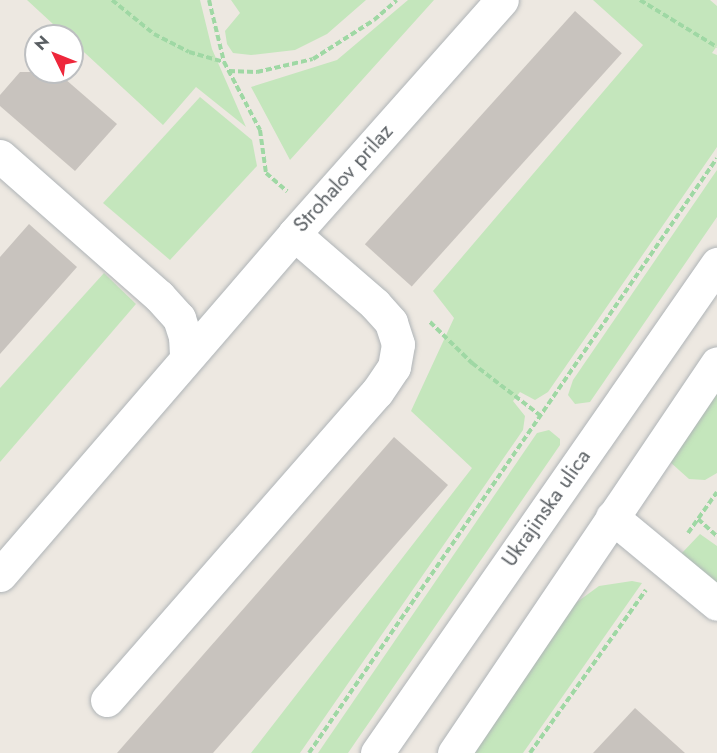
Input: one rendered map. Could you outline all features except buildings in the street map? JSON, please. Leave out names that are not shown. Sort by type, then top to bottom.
[{"type":"street","name":"Strohalov prilaz","points":[[0,575],[294,234],[502,0]]},
{"type":"street","points":[[6,174],[159,296],[179,318],[185,336],[186,358]]},
{"type":"street","points":[[106,700],[377,392],[394,367],[398,344],[391,322],[375,304],[294,234]]},
{"type":"street","name":"Ukrajinska ulica","points":[[377,753],[717,264]]},
{"type":"street","points":[[454,753],[717,363]]},
{"type":"street","points":[[612,517],[717,604]]},
{"type":"path","points":[[112,0],[154,34],[189,52],[224,62]]},
{"type":"path","points":[[209,0],[224,62],[260,130],[266,173]]},
{"type":"path","points":[[229,71],[257,72],[313,59],[374,20],[397,0]]},
{"type":"path","points":[[640,0],[717,47]]},
{"type":"path","points":[[309,753],[717,158]]},
{"type":"path","points":[[687,535],[717,492]]},
{"type":"path","points":[[698,519],[717,536]]},
{"type":"path","points":[[530,753],[646,590]]},
{"type":"green space","points":[[27,0],[200,0],[212,49],[246,127],[196,87],[163,125],[84,52],[84,24],[53,24]]},
{"type":"green space","points":[[231,0],[366,0],[327,34],[295,50],[251,55],[233,53],[227,44],[225,31],[240,13]]},
{"type":"green space","points":[[408,0],[434,0],[290,160],[251,87],[337,60]]},
{"type":"green space","points":[[593,0],[710,0],[717,6],[717,46],[712,53],[717,55],[717,147],[548,392],[535,400],[520,392],[513,401],[525,416],[523,430],[300,753],[251,753],[472,468],[411,411],[454,318],[433,291],[643,45]]},
{"type":"green space","points":[[200,97],[252,140],[257,166],[170,260],[103,203]]},
{"type":"green space","points":[[717,170],[717,217],[590,402],[575,404],[568,395],[573,380]]},
{"type":"green space","points":[[104,273],[136,304],[0,462],[0,388]]},
{"type":"green space","points":[[717,394],[717,473],[705,480],[689,479],[670,462]]},
{"type":"green space","points":[[549,430],[560,439],[560,445],[348,753],[318,753],[537,433]]},
{"type":"green space","points":[[700,534],[717,546],[717,586],[681,554]]},
{"type":"green space","points":[[632,581],[642,583],[523,753],[471,753],[573,605],[599,586]]}]
